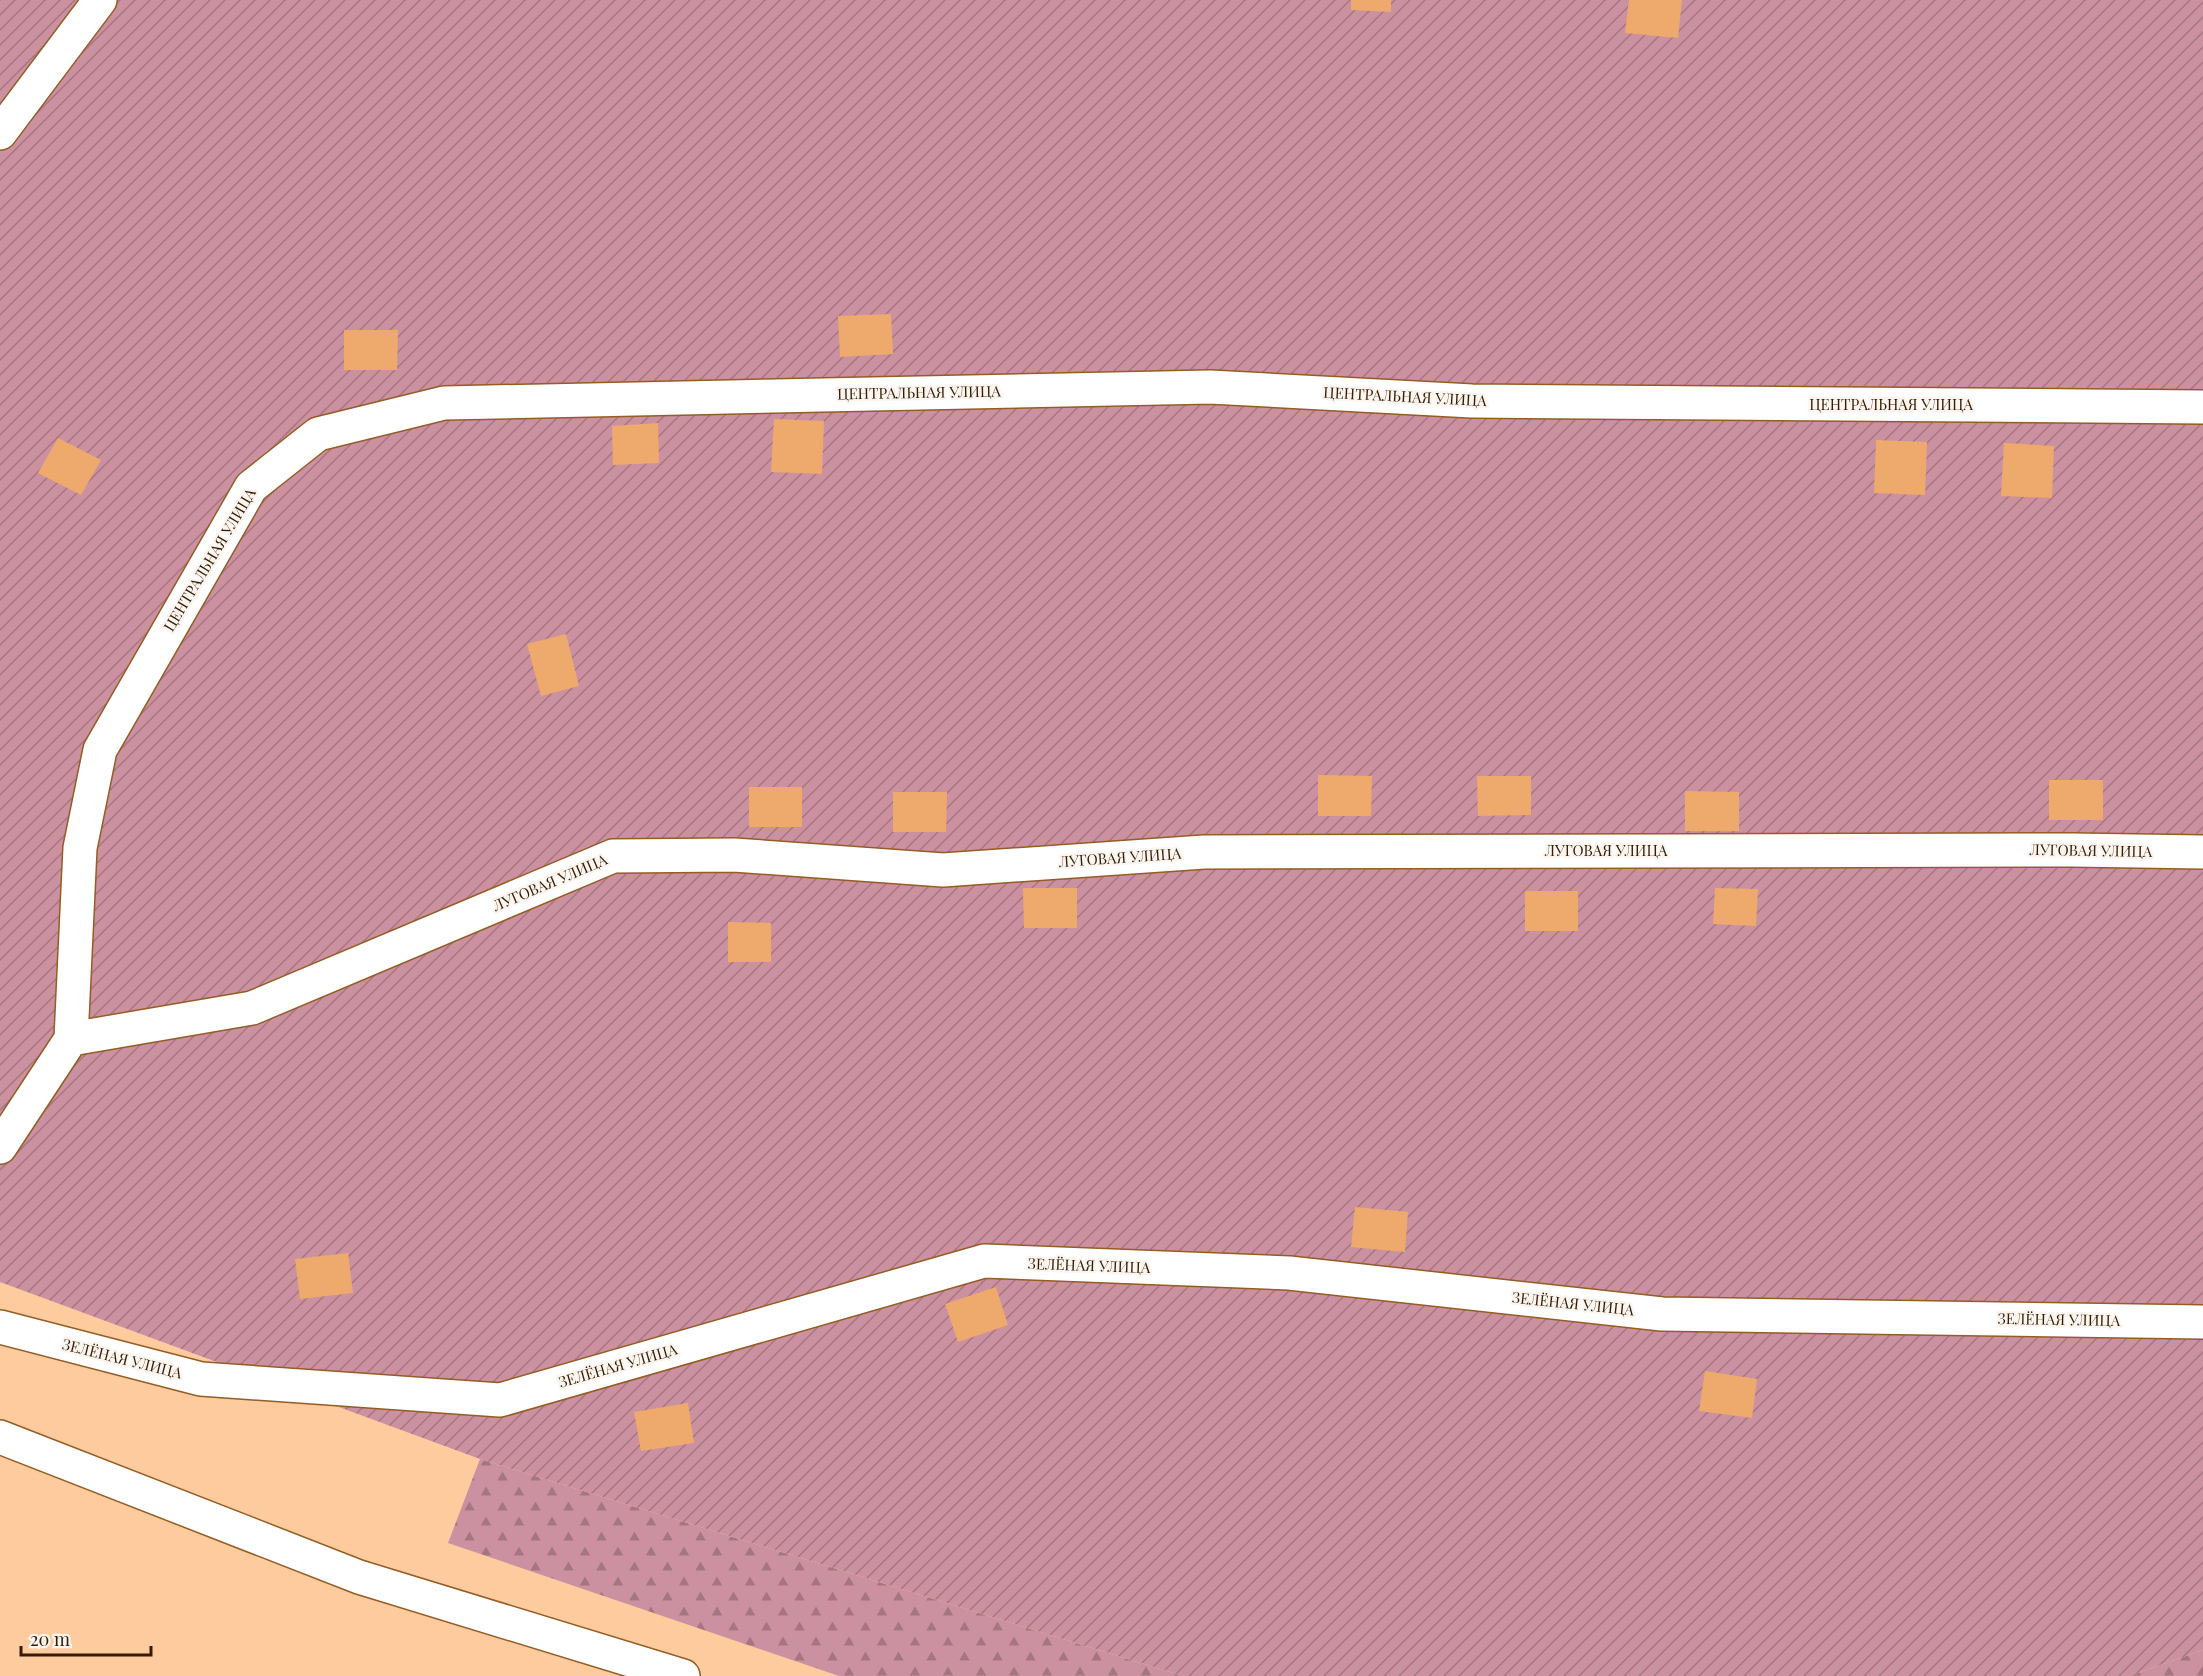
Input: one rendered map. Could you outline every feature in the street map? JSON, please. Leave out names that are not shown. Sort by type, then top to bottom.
[{"type":"street","points":[[0,133],[100,0]]},
{"type":"street","name":"ЦЕНТРАЛЬНАЯ УЛИЦА","points":[[70,1039],[81,848],[100,750],[252,487],[318,434],[444,402],[1210,387],[1472,401],[2203,407]]},
{"type":"street","name":"ЛУГОВАЯ УЛИЦА","points":[[70,1039],[252,1008],[613,856],[734,855],[943,870],[1204,852],[2071,850],[2203,852]]},
{"type":"street","points":[[0,1147],[70,1039]]},
{"type":"street","name":"ЗЕЛЁНАЯ УЛИЦА","points":[[0,1328],[201,1379],[500,1400],[984,1262],[1289,1273],[1662,1314],[2203,1322]]},
{"type":"street","points":[[0,1437],[359,1577],[683,1676]]},
{"type":"green space","points":[[0,0],[2203,0],[2203,1650],[2129,1676],[1183,1676],[480,1459],[0,1282]]},
{"type":"green space","points":[[480,1459],[1183,1676],[839,1676],[448,1543]]},
{"type":"green space","points":[[2203,1650],[2203,1676],[2129,1676]]},
{"type":"building","points":[[1351,0],[1391,0],[1391,12],[1351,10]]},
{"type":"building","points":[[1629,0],[1682,0],[1678,38],[1625,33]]},
{"type":"building","points":[[891,314],[893,354],[840,357],[838,316]]},
{"type":"building","points":[[344,330],[398,330],[397,370],[344,370]]},
{"type":"building","points":[[774,419],[824,421],[822,474],[771,472]]},
{"type":"building","points":[[658,423],[659,463],[613,465],[612,426]]},
{"type":"building","points":[[58,438],[101,460],[81,495],[38,473]]},
{"type":"building","points":[[1876,440],[1927,442],[1925,495],[1874,493]]},
{"type":"building","points":[[2004,443],[2054,446],[2052,498],[2001,496]]},
{"type":"building","points":[[566,634],[579,686],[541,696],[527,644]]},
{"type":"building","points":[[1318,775],[1372,776],[1371,816],[1318,816]]},
{"type":"building","points":[[1477,776],[1531,776],[1531,815],[1478,816]]},
{"type":"building","points":[[2049,780],[2103,780],[2103,820],[2049,820]]},
{"type":"building","points":[[749,787],[802,787],[802,827],[749,827]]},
{"type":"building","points":[[1685,791],[1739,792],[1739,831],[1685,831]]},
{"type":"building","points":[[893,792],[947,792],[946,832],[893,832]]},
{"type":"building","points":[[1023,888],[1077,888],[1077,928],[1024,928]]},
{"type":"building","points":[[1715,888],[1758,889],[1756,926],[1713,924]]},
{"type":"building","points":[[1525,891],[1578,891],[1578,931],[1525,931]]},
{"type":"building","points":[[728,922],[771,923],[771,962],[728,962]]},
{"type":"building","points":[[1355,1207],[1408,1212],[1405,1252],[1351,1247]]},
{"type":"building","points":[[348,1253],[353,1293],[300,1299],[295,1259]]},
{"type":"building","points":[[996,1287],[1008,1325],[958,1342],[945,1304]]},
{"type":"building","points":[[1705,1371],[1757,1379],[1752,1418],[1699,1411]]},
{"type":"building","points":[[688,1403],[694,1443],[641,1451],[634,1412]]}]
